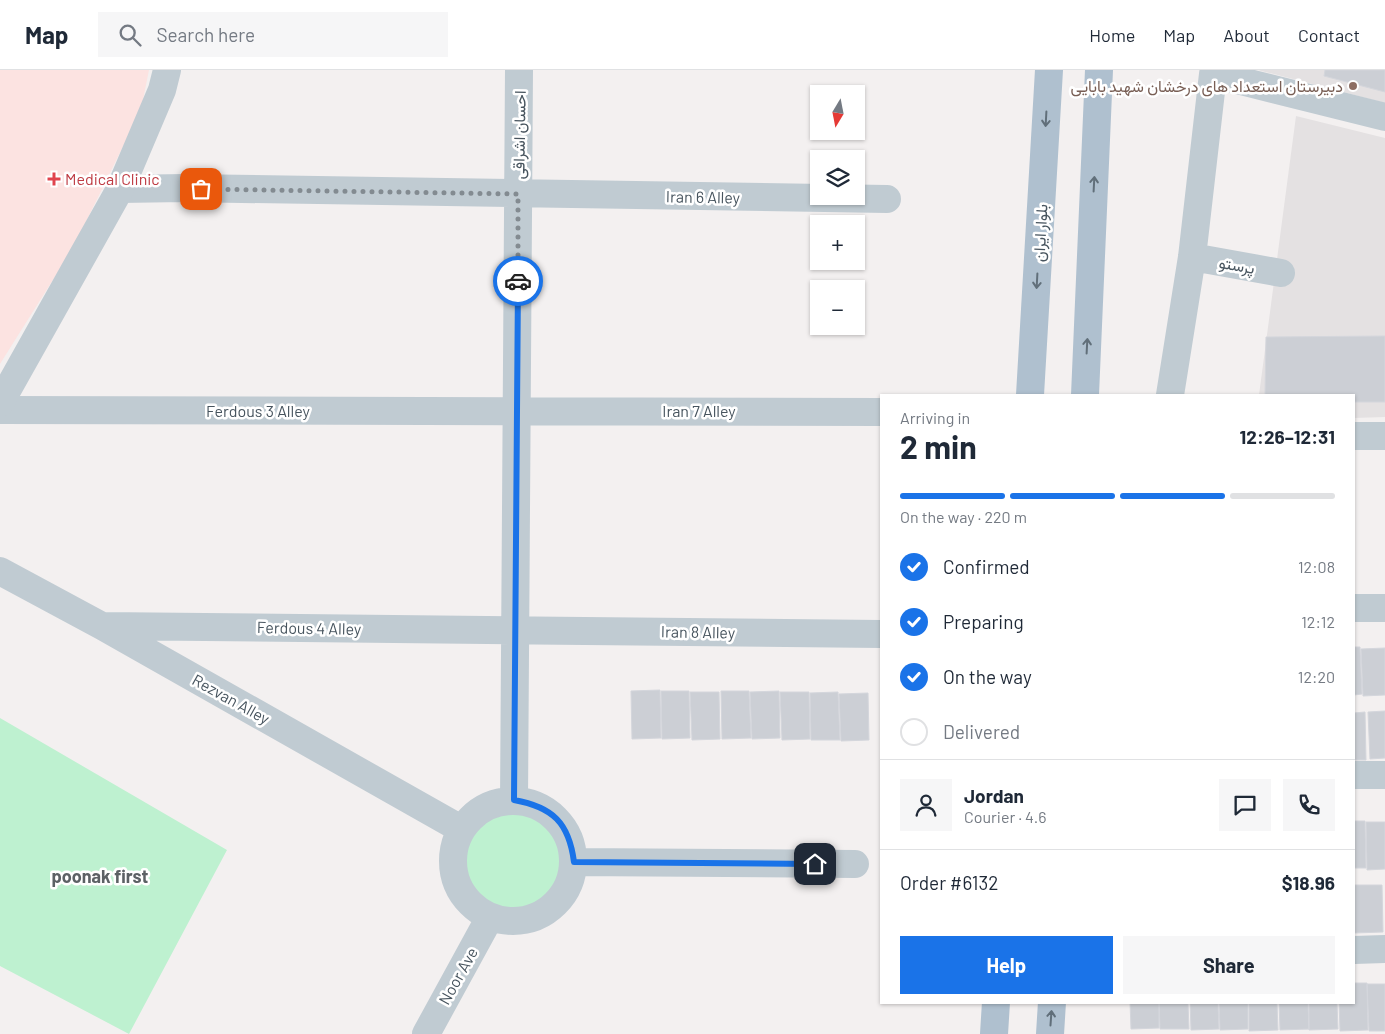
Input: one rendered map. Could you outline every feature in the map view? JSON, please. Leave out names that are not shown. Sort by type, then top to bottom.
[{"type":"main road","name":"بلوار ایران","points":[[1030,394],[1049,70]]},
{"type":"main road","points":[[1085,394],[1099,70]]},
{"type":"main road","points":[[994,1034],[996,1004]]},
{"type":"main road","points":[[1050,1034],[1052,1004]]},
{"type":"street","points":[[0,403],[120,189],[162,90],[167,70]]},
{"type":"street","name":"احسان اشراقی","points":[[514,800],[519,70]]},
{"type":"street","points":[[1170,394],[1192,257],[1213,74],[1385,117]]},
{"type":"street","name":"Iran 6 Alley","points":[[120,189],[184,188],[887,199]]},
{"type":"street","name":"پرستو","points":[[1192,257],[1281,273]]},
{"type":"street","name":"Ferdous 3 Alley","points":[[0,410],[517,410]]},
{"type":"street","name":"Iran 7 Alley","points":[[517,410],[880,412]]},
{"type":"street","points":[[1355,436],[1385,436]]},
{"type":"street","name":"Rezvan Alley","points":[[0,571],[102,626],[462,829]]},
{"type":"street","points":[[1355,608],[1385,608]]},
{"type":"street","name":"Ferdous 4 Alley","points":[[102,626],[515,630]]},
{"type":"street","name":"Iran 8 Alley","points":[[515,630],[880,634]]},
{"type":"street","points":[[1355,775],[1385,775]]},
{"type":"street","points":[[514,800],[532,803],[549,812],[563,826],[572,843],[574,862],[571,881],[561,898],[547,912],[529,920],[509,922],[490,918],[472,906],[459,890],[453,869],[454,848],[462,829],[475,813],[493,804],[514,800]]},
{"type":"street","points":[[574,862],[855,864]]},
{"type":"street","name":"Noor Ave","points":[[426,1034],[490,918]]},
{"type":"street","points":[[1355,950],[1385,949]]},
{"type":"shaded area","name":"Medical Clinic","points":[[0,70],[149,70],[141,110],[73,248],[0,364]]},
{"type":"shaded area","name":"دبیرستان استعداد های درخشان شهید بابایی","points":[[1258,70],[1385,70],[1385,103]]},
{"type":"shaded area","points":[[1296,116],[1385,138],[1385,417],[1355,418],[1355,394],[1259,394]]},
{"type":"green space","points":[[0,718],[227,850],[129,1034],[0,966]]},
{"type":"green space","points":[[514,801],[530,804],[544,810],[562,825],[576,854],[577,864],[568,886],[558,900],[546,911],[533,918],[519,921],[504,921],[490,916],[477,908],[465,896],[459,886],[453,864],[456,842],[467,822],[475,814],[488,806]]},
{"type":"building","points":[[1325,70],[1385,70],[1385,92],[1324,76]]},
{"type":"building","points":[[1385,336],[1385,402],[1355,402],[1355,394],[1265,394],[1266,337]]},
{"type":"building","points":[[1355,647],[1360,647],[1362,694],[1355,695]]},
{"type":"building","points":[[1385,648],[1385,695],[1363,696],[1361,649]]},
{"type":"building","points":[[660,690],[661,738],[632,739],[631,691]]},
{"type":"building","points":[[661,691],[689,691],[690,738],[662,739]]},
{"type":"building","points":[[721,691],[749,691],[751,738],[722,739]]},
{"type":"building","points":[[779,691],[780,738],[752,739],[750,692]]},
{"type":"building","points":[[690,692],[719,692],[720,739],[692,740]]},
{"type":"building","points":[[780,692],[809,692],[810,739],[782,740]]},
{"type":"building","points":[[838,692],[840,740],[811,740],[810,693]]},
{"type":"building","points":[[868,693],[869,740],[841,741],[839,694]]},
{"type":"building","points":[[1385,711],[1385,758],[1370,759],[1368,712]]},
{"type":"building","points":[[1365,712],[1366,760],[1355,760],[1355,713]]},
{"type":"building","points":[[1355,821],[1365,821],[1366,868],[1355,868]]},
{"type":"building","points":[[1366,822],[1385,822],[1385,869],[1367,870]]},
{"type":"building","points":[[1355,885],[1382,885],[1383,932],[1355,933]]},
{"type":"building","points":[[1355,983],[1367,983],[1368,1030],[1340,1031],[1339,1004],[1355,1004]]},
{"type":"building","points":[[1367,984],[1385,984],[1385,1031],[1369,1031]]},
{"type":"building","points":[[1130,1004],[1159,1004],[1159,1028],[1131,1029]]},
{"type":"building","points":[[1159,1004],[1188,1004],[1189,1029],[1160,1029]]},
{"type":"building","points":[[1190,1004],[1218,1004],[1219,1029],[1191,1030]]},
{"type":"building","points":[[1219,1004],[1248,1004],[1248,1029],[1220,1030]]},
{"type":"building","points":[[1249,1004],[1277,1004],[1278,1030],[1249,1031]]},
{"type":"building","points":[[1279,1004],[1308,1004],[1309,1029],[1280,1030]]},
{"type":"building","points":[[1309,1004],[1337,1004],[1338,1029],[1309,1030]]},
{"type":"way so far","points":[[201,189],[518,194],[518,281]]},
{"type":"place","name":"دبیرستان استعداد های درخشان شهید بابایی","points":[[1353,86]]},
{"type":"place","name":"Medical Clinic","points":[[54,179]]},
{"type":"district","name":"poonak first","points":[[100,877]]},
{"type":"route","points":[[518,281],[514,800],[532,803],[549,812],[563,826],[572,843],[574,862],[815,864]]}]
